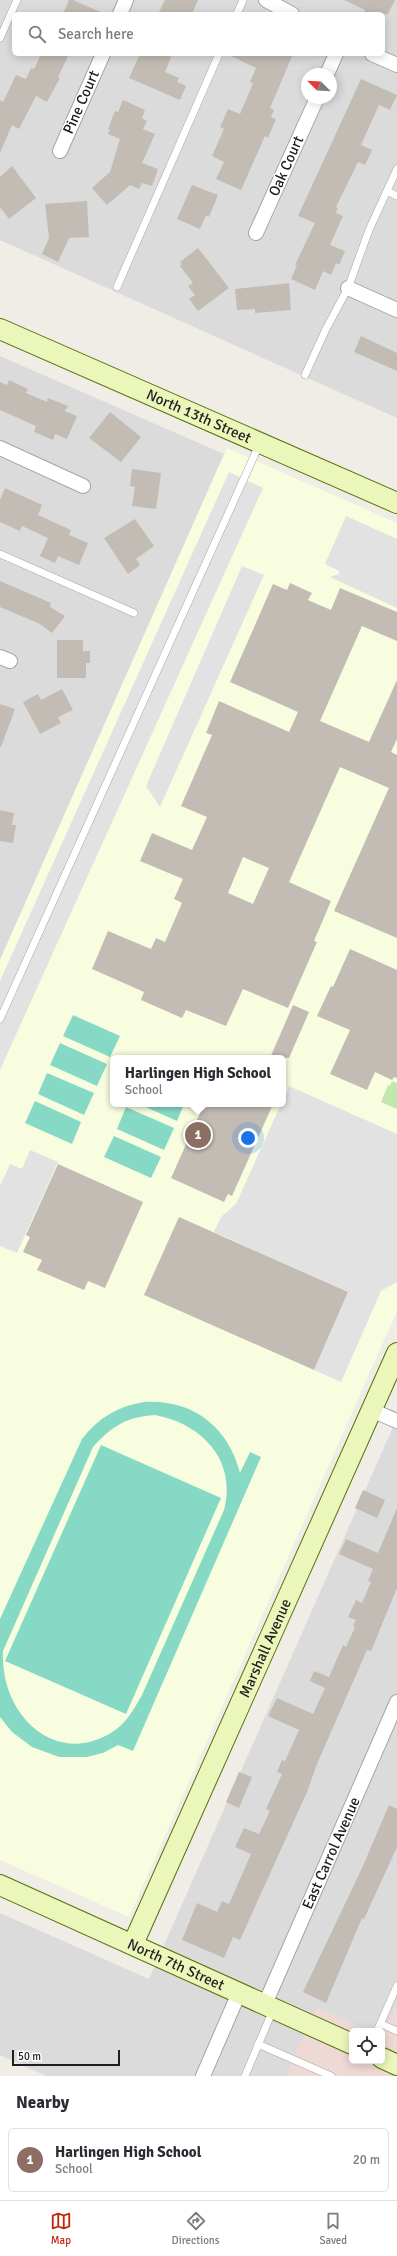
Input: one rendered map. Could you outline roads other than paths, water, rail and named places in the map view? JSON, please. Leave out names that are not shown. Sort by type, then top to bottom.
[{"type":"street","points":[[121,12],[126,0]]},
{"type":"street","points":[[266,0],[288,12]]},
{"type":"street","name":"Pine Court","points":[[60,151],[101,56]]},
{"type":"street","points":[[330,68],[335,56]]},
{"type":"street","points":[[377,56],[397,65]]},
{"type":"street","name":"Oak Court","points":[[256,233],[313,104]]},
{"type":"street","points":[[348,288],[397,310]]},
{"type":"street","name":"North 13th Street","points":[[0,329],[397,503]]},
{"type":"street","points":[[0,448],[83,486]]},
{"type":"street","name":"Marshall Avenue","points":[[133,1944],[397,1353]]},
{"type":"street","points":[[371,1410],[397,1421]]},
{"type":"street","name":"East Carrol Avenue","points":[[269,2006],[397,1702]]},
{"type":"street","name":"North 7th Street","points":[[0,1885],[349,2043]]},
{"type":"street","points":[[203,2076],[239,1993]]},
{"type":"street","points":[[385,2059],[397,2064]]},
{"type":"lane","points":[[0,38],[17,0]]},
{"type":"lane","points":[[238,12],[243,0]]},
{"type":"lane","points":[[117,287],[218,56]]},
{"type":"lane","points":[[305,375],[326,329],[348,288],[356,262],[397,169]]},
{"type":"lane","points":[[387,191],[397,196]]},
{"type":"lane","points":[[0,1019],[260,443]]},
{"type":"lane","points":[[0,554],[134,613]]},
{"type":"lane","points":[[379,2028],[397,1986]]},
{"type":"lane","points":[[245,2076],[258,2044],[269,2006]]},
{"type":"lane","points":[[381,2024],[397,2031]]},
{"type":"lane","points":[[258,2044],[331,2076]]},
{"type":"place","name":"Harlingen High School","points":[[198,1135]]}]
